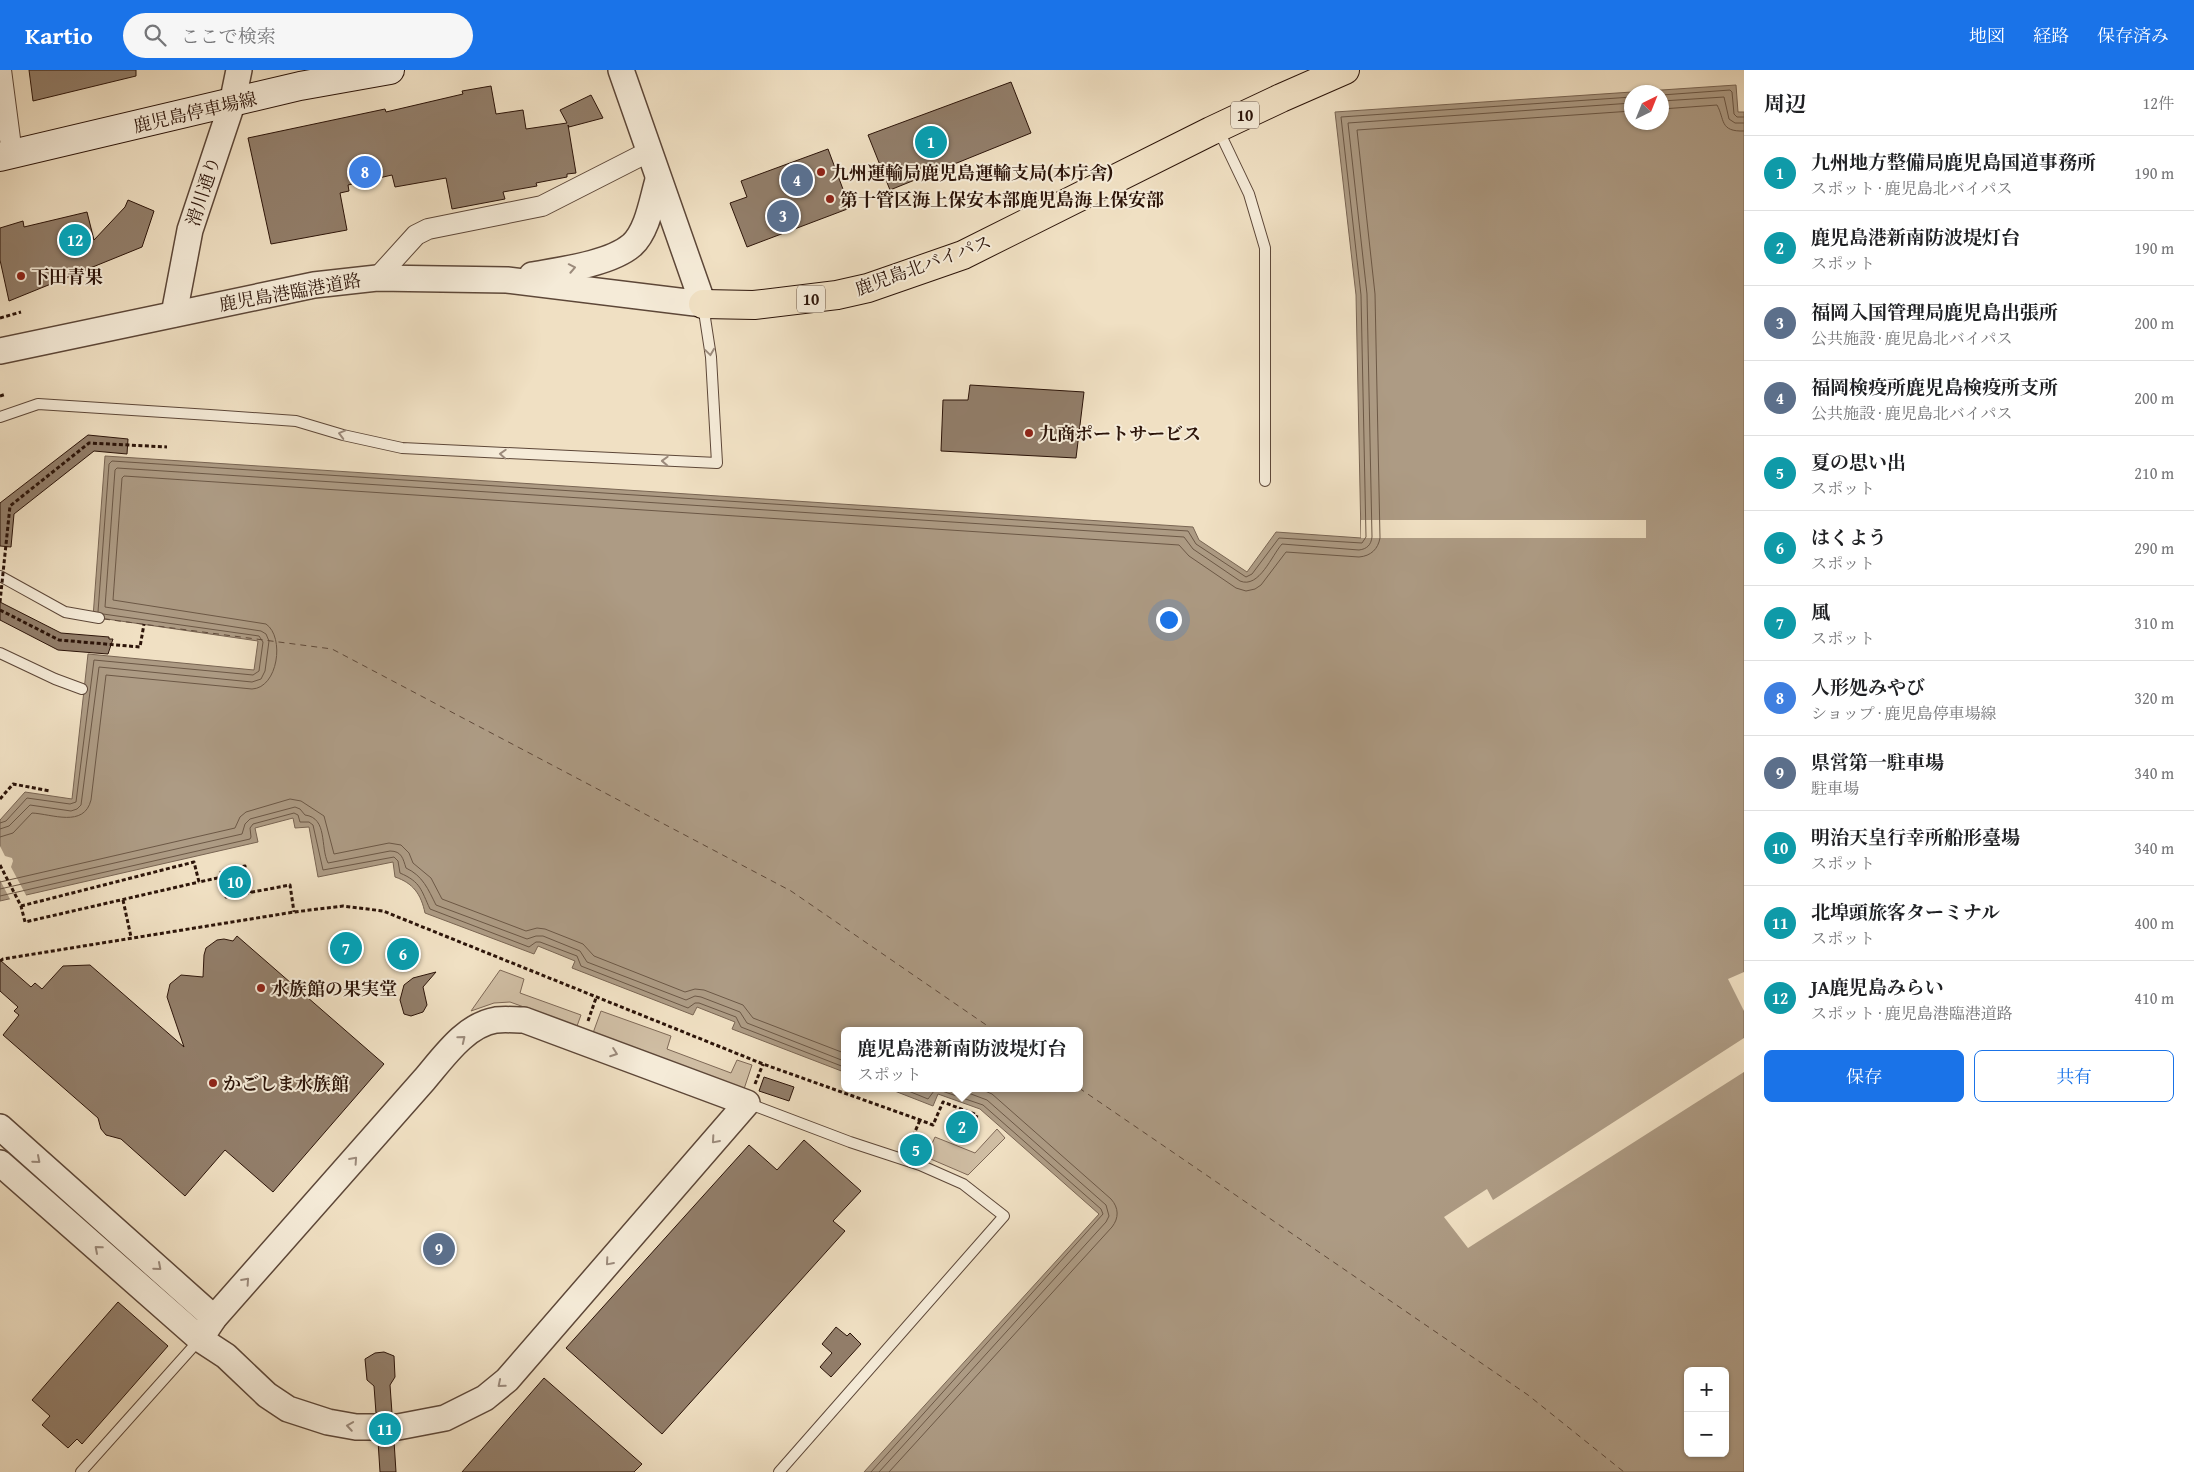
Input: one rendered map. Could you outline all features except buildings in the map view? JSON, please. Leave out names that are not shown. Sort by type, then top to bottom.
[{"type":"highway","name":"鹿児島北バイパス","points":[[703,304],[754,305],[808,300],[868,288],[963,255],[1217,128],[1345,70]]},
{"type":"main road","name":"鹿児島停車場線","points":[[6,156],[232,104],[300,86],[390,70]]},
{"type":"street","points":[[1,70],[6,156]]},
{"type":"street","name":"滑川通り","points":[[174,314],[190,230],[232,104],[239,70]]},
{"type":"street","points":[[621,70],[703,304]]},
{"type":"street","points":[[377,278],[416,235],[428,230],[542,206],[650,151]]},
{"type":"street","points":[[507,280],[584,266],[613,255],[632,245],[642,230],[658,180]]},
{"type":"street","name":"鹿児島港臨港道路","points":[[0,351],[314,285],[377,278],[507,280],[703,304]]},
{"type":"street","points":[[0,1163],[200,1339],[226,1356],[267,1395],[288,1409],[328,1422],[356,1427],[398,1427],[445,1418],[484,1398],[507,1380],[747,1103],[524,1020],[496,1020],[479,1026],[456,1044],[214,1318],[200,1339]]},
{"type":"street","points":[[0,1128],[214,1318]]},
{"type":"lane","points":[[1217,128],[1249,194],[1265,248],[1265,481]]},
{"type":"lane","points":[[0,417],[38,404],[296,421],[343,435],[402,448],[716,463],[711,357],[703,304]]},
{"type":"lane","points":[[0,576],[65,612],[98,618]]},
{"type":"lane","points":[[0,653],[55,679],[82,689]]},
{"type":"lane","points":[[747,1103],[963,1184],[1004,1216],[779,1472]]},
{"type":"lane","points":[[81,1472],[200,1339]]},
{"type":"path","points":[[0,318],[21,312]]},
{"type":"path","points":[[0,396],[6,394]]},
{"type":"path","points":[[0,602],[10,506],[89,443],[167,447]]},
{"type":"path","points":[[0,610],[59,640],[140,647],[144,624]]},
{"type":"path","points":[[0,798],[13,784],[50,790]]},
{"type":"path","points":[[21,906],[194,862],[199,882]]},
{"type":"path","points":[[0,865],[21,906],[25,922],[222,877]]},
{"type":"path","points":[[250,893],[245,866],[221,871],[226,897],[250,893],[290,884],[294,912]]},
{"type":"path","points":[[123,900],[132,937]]},
{"type":"path","points":[[0,961],[3,958],[294,912],[343,906],[383,911],[763,1064],[841,1092]]},
{"type":"path","points":[[842,1092],[933,1125],[943,1102],[977,1115],[968,1142],[953,1136],[955,1130]]},
{"type":"path","points":[[903,1160],[920,1120]]},
{"type":"shaded area","points":[[500,970],[524,979],[520,993],[581,1015],[577,1026],[510,1002],[494,1003],[471,1011]]},
{"type":"shaded area","points":[[601,1011],[671,1036],[667,1049],[731,1073],[737,1060],[752,1065],[744,1089],[593,1033]]},
{"type":"shaded area","points":[[997,1129],[1005,1138],[968,1175],[926,1157],[935,1137],[975,1153]]},
{"type":"water","points":[[1736,85],[1738,112],[1744,112],[1744,1472],[864,1472],[1099,1214],[980,1109],[938,1094],[933,1106],[897,1092],[1083,1092],[1083,1027],[841,1027],[841,1071],[732,1029],[735,1022],[697,1007],[693,1015],[572,968],[575,961],[538,946],[534,954],[425,913],[421,900],[415,890],[407,882],[395,877],[393,862],[318,877],[309,827],[295,828],[293,818],[255,828],[258,842],[0,901],[0,820],[25,792],[72,799],[88,654],[254,670],[258,641],[93,617],[105,456],[1193,527],[1199,540],[1247,572],[1276,532],[1361,538],[1356,295],[1335,112],[1624,93],[1624,130],[1669,130],[1669,90]]},
{"type":"pier","points":[[1361,520],[1646,520],[1646,538],[1361,538]]},
{"type":"pier","points":[[0,846],[5,856],[12,858],[11,867],[27,897],[11,901],[0,880]]},
{"type":"pier","points":[[1744,972],[1744,1011],[1728,979]]},
{"type":"pier","points":[[1744,1038],[1744,1072],[1468,1248],[1444,1217],[1487,1189],[1493,1200]]},
{"type":"ferry route","points":[[104,619],[332,649],[791,891],[989,1027]]},
{"type":"ferry route","points":[[1083,1091],[1528,1395],[1624,1472]]},
{"type":"place","name":"九州地方整備局鹿児島国道事務所","points":[[931,142]]},
{"type":"place","name":"人形処みやび","points":[[365,172]]},
{"type":"place","name":"九州運輸局鹿児島運輸支局(本庁舎)","points":[[821,172]]},
{"type":"place","name":"福岡検疫所鹿児島検疫所支所","points":[[797,180]]},
{"type":"place","name":"第十管区海上保安本部鹿児島海上保安部","points":[[830,199]]},
{"type":"place","name":"福岡入国管理局鹿児島出張所","points":[[783,216]]},
{"type":"place","name":"JA鹿児島みらい","points":[[75,240]]},
{"type":"place","name":"下田青果","points":[[21,276]]},
{"type":"place","name":"九商ポートサービス","points":[[1029,433]]},
{"type":"place","name":"明治天皇行幸所船形臺場","points":[[235,882]]},
{"type":"place","name":"風","points":[[346,948]]},
{"type":"place","name":"はくよう","points":[[403,954]]},
{"type":"place","name":"水族館の果実堂","points":[[261,988]]},
{"type":"place","name":"かごしま水族館","points":[[213,1083]]},
{"type":"place","name":"鹿児島港新南防波堤灯台","points":[[962,1127]]},
{"type":"place","name":"夏の思い出","points":[[916,1150]]},
{"type":"place","name":"県営第一駐車場","points":[[439,1249]]},
{"type":"place","name":"北埠頭旅客ターミナル","points":[[385,1429]]}]
